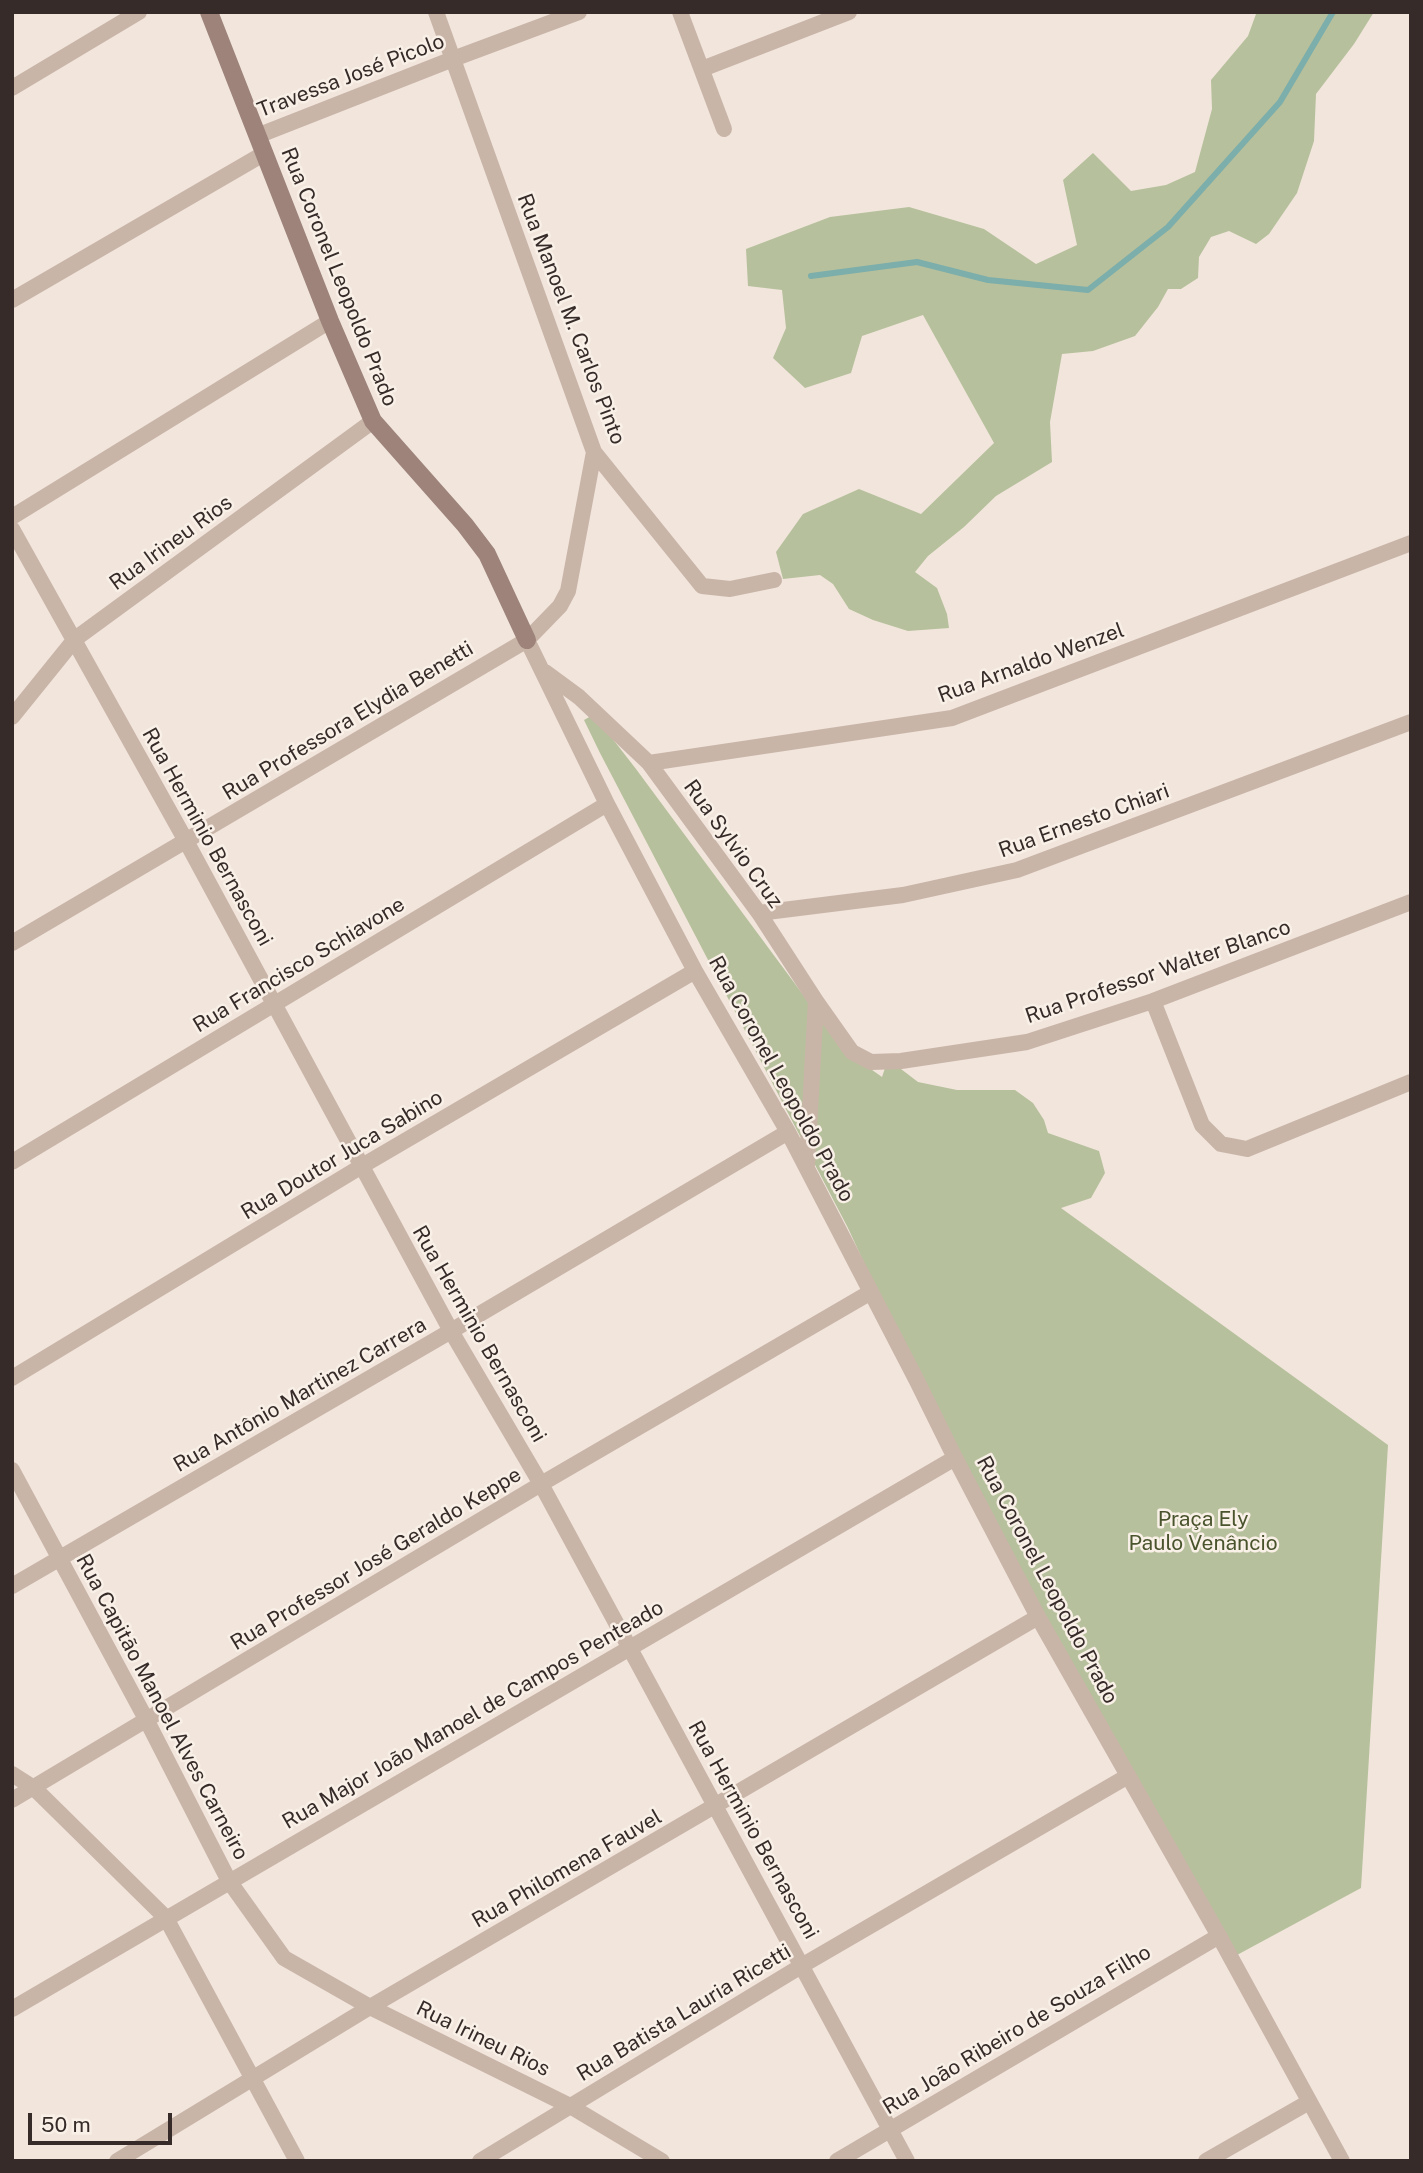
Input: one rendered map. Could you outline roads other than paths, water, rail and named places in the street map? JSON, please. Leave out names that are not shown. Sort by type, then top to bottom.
[{"type":"street","points":[[12,88],[139,12]]},
{"type":"street","name":"Rua Coronel Leopoldo Prado","points":[[209,12],[330,321],[373,421],[465,524],[487,554],[607,804],[695,971],[807,1167],[1038,1617],[1219,1936],[1342,2161]]},
{"type":"street","name":"Rua Manoel M. Carlos Pinto","points":[[436,12],[594,452],[702,586],[730,589],[774,580]]},
{"type":"street","name":"Travessa José Picolo","points":[[257,136],[579,12]]},
{"type":"street","points":[[680,12],[724,129]]},
{"type":"street","points":[[702,69],[849,12]]},
{"type":"street","points":[[12,300],[265,153]]},
{"type":"street","points":[[12,517],[330,321]]},
{"type":"street","name":"Rua Irineu Rios","points":[[12,718],[75,639],[373,421]]},
{"type":"street","name":"Rua Professora Elydia Benetti","points":[[12,943],[527,640],[560,606],[568,591],[594,452]]},
{"type":"street","name":"Rua Herminio Bernasconi","points":[[12,529],[186,841],[451,1331],[541,1484],[907,2161]]},
{"type":"street","name":"Rua Arnaldo Wenzel","points":[[649,763],[952,718],[1411,543]]},
{"type":"street","name":"Rua Sylvio Cruz","points":[[540,668],[579,697],[649,763],[759,913],[852,1052],[871,1062]]},
{"type":"street","name":"Rua Ernesto Chiari","points":[[759,913],[903,895],[1017,870],[1411,722]]},
{"type":"street","name":"Rua Francisco Schiavone","points":[[12,1162],[607,804]]},
{"type":"street","name":"Rua Professor Walter Blanco","points":[[871,1062],[901,1061],[1027,1042],[1153,1001],[1411,902]]},
{"type":"street","name":"Rua Doutor Juca Sabino","points":[[12,1378],[362,1166],[695,971]]},
{"type":"street","points":[[807,1167],[816,1001]]},
{"type":"street","points":[[1153,1001],[1202,1125],[1221,1144],[1247,1149],[1411,1082]]},
{"type":"street","name":"Rua Antônio Martinez Carrera","points":[[12,1586],[788,1132]]},
{"type":"street","name":"Rua Professor José Geraldo Keppe","points":[[12,1800],[541,1484],[871,1292]]},
{"type":"street","name":"Rua Major João Manoel de Campos Penteado","points":[[12,2009],[955,1458]]},
{"type":"street","name":"Rua Capitão Manoel Alves Carneiro","points":[[12,1470],[147,1721],[229,1881],[284,1958]]},
{"type":"street","name":"Rua Philomena Fauvel","points":[[117,2161],[370,2007],[1038,1617]]},
{"type":"street","points":[[12,1774],[34,1788],[166,1918],[297,2161]]},
{"type":"street","name":"Rua Batista Lauria Ricetti","points":[[480,2161],[803,1965],[1128,1776]]},
{"type":"street","name":"Rua João Ribeiro de Souza Filho","points":[[837,2161],[1219,1936]]},
{"type":"street","name":"Rua Irineu Rios","points":[[284,1958],[370,2007],[570,2106],[662,2161]]},
{"type":"street","points":[[1206,2161],[1309,2102]]},
{"type":"waterway","points":[[811,276],[917,262],[988,280],[1088,290],[1168,227],[1280,102],[1333,12]]},
{"type":"park label","name":"Praça Ely Paulo Venâncio","points":[[1203,1532]]}]
